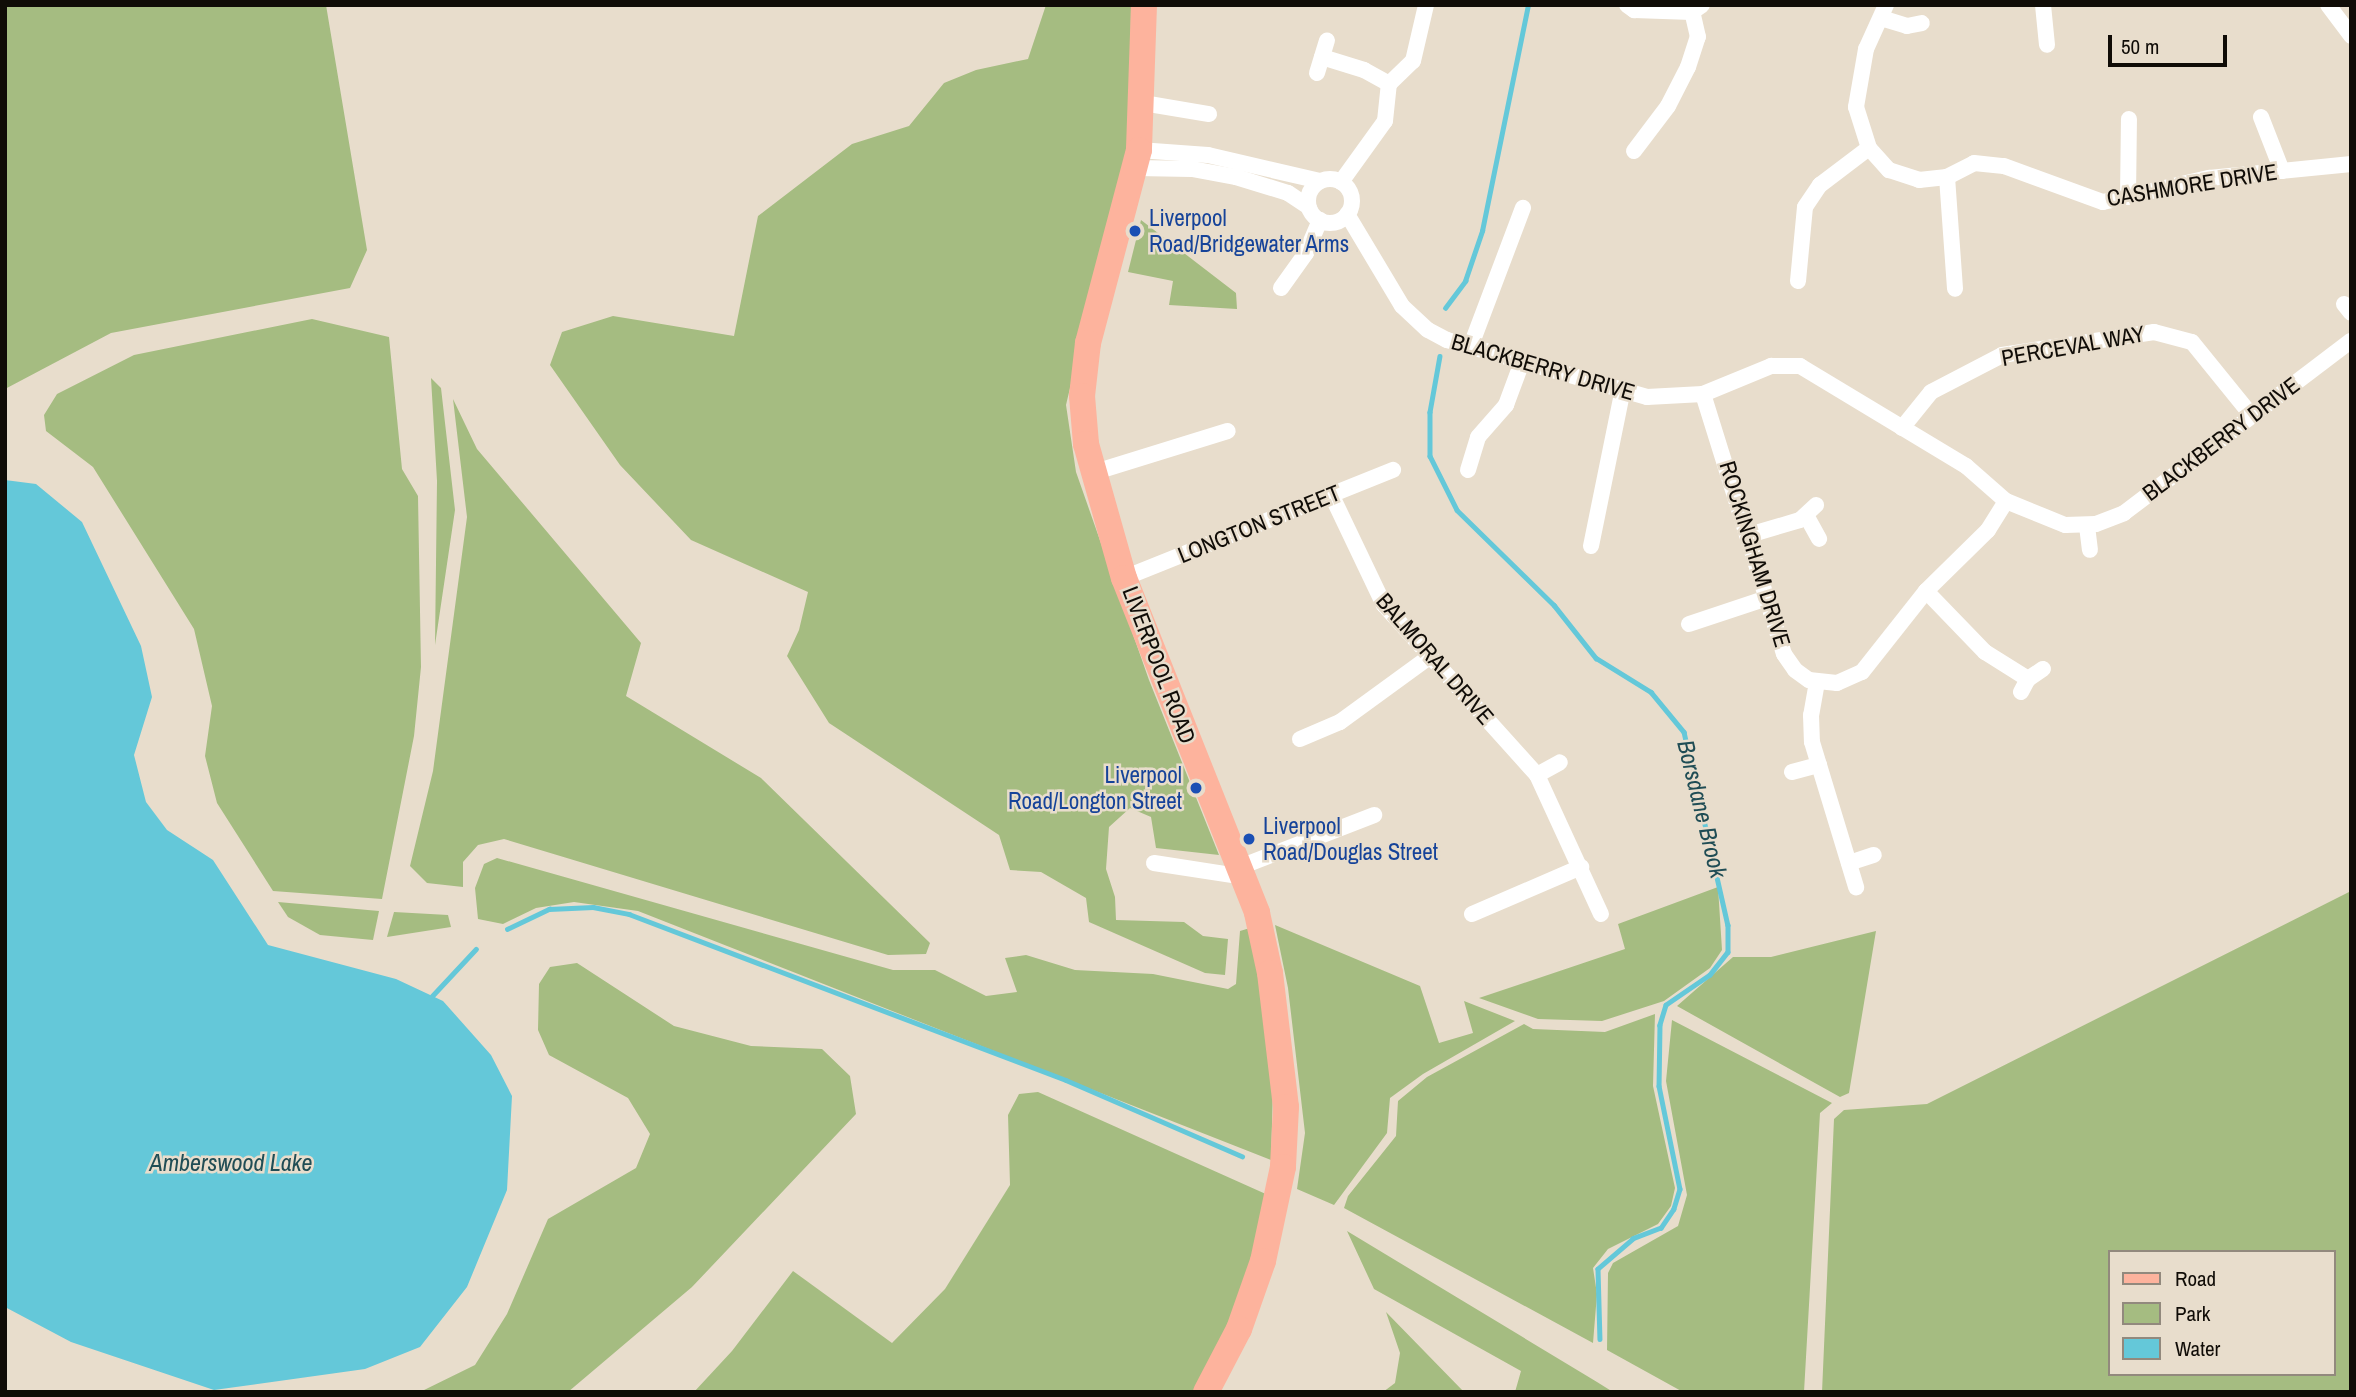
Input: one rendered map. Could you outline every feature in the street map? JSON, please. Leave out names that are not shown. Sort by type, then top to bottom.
[{"type":"main road","name":"LIVERPOOL ROAD","points":[[1144,5],[1143,103],[1137,159],[1088,343],[1083,417],[1092,473],[1124,578],[1242,872],[1270,973],[1284,1075],[1286,1135],[1273,1221],[1252,1296],[1206,1392]]},
{"type":"street","points":[[1341,182],[1385,121],[1389,84],[1413,61],[1426,5]]},
{"type":"street","points":[[1627,5],[1634,10],[1697,8],[1698,37],[1688,67],[1668,106],[1634,151]]},
{"type":"street","points":[[2043,5],[2047,46]]},
{"type":"street","points":[[2328,5],[2351,36]]},
{"type":"street","points":[[1798,281],[1805,207],[1820,185],[1869,148],[1857,107],[1858,78],[1883,12],[1907,26],[1922,23]]},
{"type":"street","points":[[1317,73],[1324,49],[1389,84]]},
{"type":"street","points":[[1143,103],[1209,114]]},
{"type":"street","points":[[2261,117],[2282,171]]},
{"type":"street","points":[[2129,119],[2129,197]]},
{"type":"street","name":"CASHMORE DRIVE","points":[[1869,148],[1889,170],[1919,180],[1947,177],[1974,163],[2004,166],[2103,202],[2209,178],[2351,164]]},
{"type":"street","points":[[1208,155],[1320,181],[1341,182],[1351,193],[1347,214],[1332,222],[1315,214],[1288,193],[1236,177],[1137,159],[1208,155]]},
{"type":"street","points":[[1947,177],[1955,289]]},
{"type":"street","points":[[1281,288],[1306,253],[1315,214],[1309,195],[1320,181]]},
{"type":"street","points":[[1470,348],[1523,208]]},
{"type":"street","name":"BLACKBERRY DRIVE","points":[[1347,214],[1402,306],[1428,330],[1470,348],[1622,393],[1666,398],[1703,394],[1771,366],[1790,364],[1818,373],[1966,466],[2006,501],[2052,523],[2087,526],[2124,513],[2351,341]]},
{"type":"street","name":"PERCEVAL WAY","points":[[1902,428],[1931,393],[2001,355],[2154,332],[2188,330],[2198,347],[2252,416]]},
{"type":"street","points":[[1468,470],[1478,437],[1506,405],[1522,362]]},
{"type":"street","points":[[1591,546],[1622,393]]},
{"type":"street","name":"ROCKINGHAM DRIVE","points":[[1703,394],[1789,662],[1817,682]]},
{"type":"street","points":[[1092,473],[1228,431]]},
{"type":"street","name":"LONGTON STREET","points":[[1124,578],[1393,470]]},
{"type":"street","name":"BALMORAL DRIVE","points":[[1331,494],[1373,588],[1429,657],[1537,775],[1601,914]]},
{"type":"street","points":[[1856,887],[1819,765],[1810,725],[1817,682],[1838,683],[1861,671],[1926,591],[1988,530],[2006,501]]},
{"type":"street","points":[[1749,536],[1811,511],[1819,539]]},
{"type":"street","points":[[2087,526],[2090,550]]},
{"type":"street","points":[[1926,591],[1985,652],[2024,686],[2043,669]]},
{"type":"street","points":[[1689,624],[1767,598]]},
{"type":"street","points":[[1300,740],[1340,722],[1429,657]]},
{"type":"street","points":[[1537,775],[1560,762]]},
{"type":"street","points":[[1792,772],[1819,765]]},
{"type":"street","points":[[1154,863],[1242,872],[1374,815]]},
{"type":"street","points":[[1849,863],[1874,855]]},
{"type":"street","points":[[1472,914],[1581,867]]},
{"type":"green space","points":[[5,5],[326,5],[367,250],[350,288],[111,333],[5,389]]},
{"type":"green space","points":[[1046,5],[1131,5],[1130,134],[1066,405],[1076,472],[1149,680],[1219,855],[1156,848],[1151,817],[1130,808],[1109,827],[1106,869],[1115,897],[1116,920],[1184,922],[1203,936],[1228,939],[1225,975],[1205,973],[1089,922],[1086,898],[1041,872],[1010,870],[999,835],[829,723],[787,656],[799,630],[808,592],[691,540],[620,465],[550,365],[562,332],[613,316],[734,336],[758,216],[852,144],[909,126],[944,83],[976,70],[1028,59]]},
{"type":"green space","points":[[1141,220],[1236,293],[1237,309],[1169,305],[1173,281],[1128,272]]},
{"type":"green space","points":[[312,319],[389,337],[402,469],[418,496],[421,667],[414,736],[382,899],[273,891],[217,803],[205,756],[212,706],[194,629],[93,467],[46,431],[44,415],[57,394],[134,355]]},
{"type":"green space","points":[[431,378],[441,388],[455,510],[435,645],[437,481]]},
{"type":"green space","points":[[453,399],[477,449],[641,643],[626,696],[761,778],[930,943],[926,954],[888,955],[504,839],[478,845],[463,862],[463,887],[427,883],[410,866],[433,771],[467,517]]},
{"type":"green space","points":[[497,858],[893,970],[935,970],[986,996],[1017,992],[1005,958],[1026,955],[1075,970],[1153,974],[1228,989],[1236,984],[1240,931],[1250,928],[1258,959],[1273,1086],[1271,1160],[638,911],[574,902],[536,908],[503,924],[478,919],[475,888],[484,864]]},
{"type":"green space","points":[[1718,887],[1722,950],[1710,968],[1664,1001],[1602,1021],[1538,1019],[1479,998],[1625,949],[1618,924]]},
{"type":"green space","points":[[2351,891],[2351,1392],[1822,1392],[1834,1119],[1844,1110],[1927,1104]]},
{"type":"green space","points":[[278,902],[379,911],[373,940],[320,935],[288,917]]},
{"type":"green space","points":[[394,912],[448,915],[451,927],[387,937]]},
{"type":"green space","points":[[1275,925],[1420,986],[1439,1043],[1473,1033],[1464,1001],[1515,1021],[1423,1074],[1390,1098],[1387,1133],[1334,1205],[1297,1189],[1305,1133],[1288,988]]},
{"type":"green space","points":[[1876,931],[1849,1093],[1840,1097],[1677,1006],[1733,957],[1771,957]]},
{"type":"green space","points":[[577,963],[674,1026],[751,1046],[822,1049],[850,1076],[856,1114],[692,1287],[568,1392],[420,1392],[475,1365],[507,1314],[548,1219],[636,1168],[650,1134],[628,1098],[549,1055],[538,1030],[539,984],[550,967]]},
{"type":"green space","points":[[1655,1014],[1653,1086],[1675,1188],[1671,1206],[1658,1224],[1608,1249],[1593,1268],[1597,1294],[1593,1343],[1344,1208],[1348,1196],[1396,1136],[1398,1101],[1427,1077],[1524,1024],[1533,1029],[1605,1032]]},
{"type":"green space","points":[[1672,1020],[1832,1103],[1820,1113],[1804,1392],[1683,1392],[1607,1350],[1608,1273],[1613,1263],[1678,1226],[1687,1195],[1666,1081]]},
{"type":"green space","points":[[1038,1092],[1268,1195],[1246,1284],[1199,1392],[694,1392],[732,1351],[793,1271],[892,1343],[945,1289],[1010,1185],[1008,1115],[1019,1094]]},
{"type":"green space","points":[[1347,1231],[1613,1392],[1515,1392],[1521,1371],[1374,1289]]},
{"type":"green space","points":[[1386,1312],[1464,1392],[1383,1392],[1395,1383],[1400,1353]]},
{"type":"water","name":"Amberswood Lake","points":[[5,480],[36,484],[82,522],[141,646],[152,697],[134,755],[146,802],[167,830],[213,860],[268,945],[396,979],[443,1001],[491,1055],[512,1096],[507,1190],[467,1287],[420,1347],[365,1369],[214,1390],[71,1342],[5,1307]]},
{"type":"waterway","points":[[1445,308],[1465,281],[1482,231],[1528,5]]},
{"type":"waterway","name":"Borsdane Brook","points":[[1440,356],[1430,412],[1430,456],[1457,510],[1554,605],[1596,658],[1651,692],[1684,732],[1728,925],[1728,952],[1710,975],[1666,1005],[1660,1025],[1659,1086],[1680,1189],[1674,1209],[1661,1228],[1633,1239],[1598,1269],[1600,1339]]},
{"type":"waterway","points":[[507,929],[549,909],[593,907],[629,914],[1066,1080],[1242,1156]]},
{"type":"waterway","points":[[432,996],[476,949]]},
{"type":"place","name":"Liverpool Road/Bridgewater Arms","points":[[1135,231]]},
{"type":"place","name":"Liverpool Road/Longton Street","points":[[1196,788]]},
{"type":"place","name":"Liverpool Road/Douglas Street","points":[[1249,839]]}]
